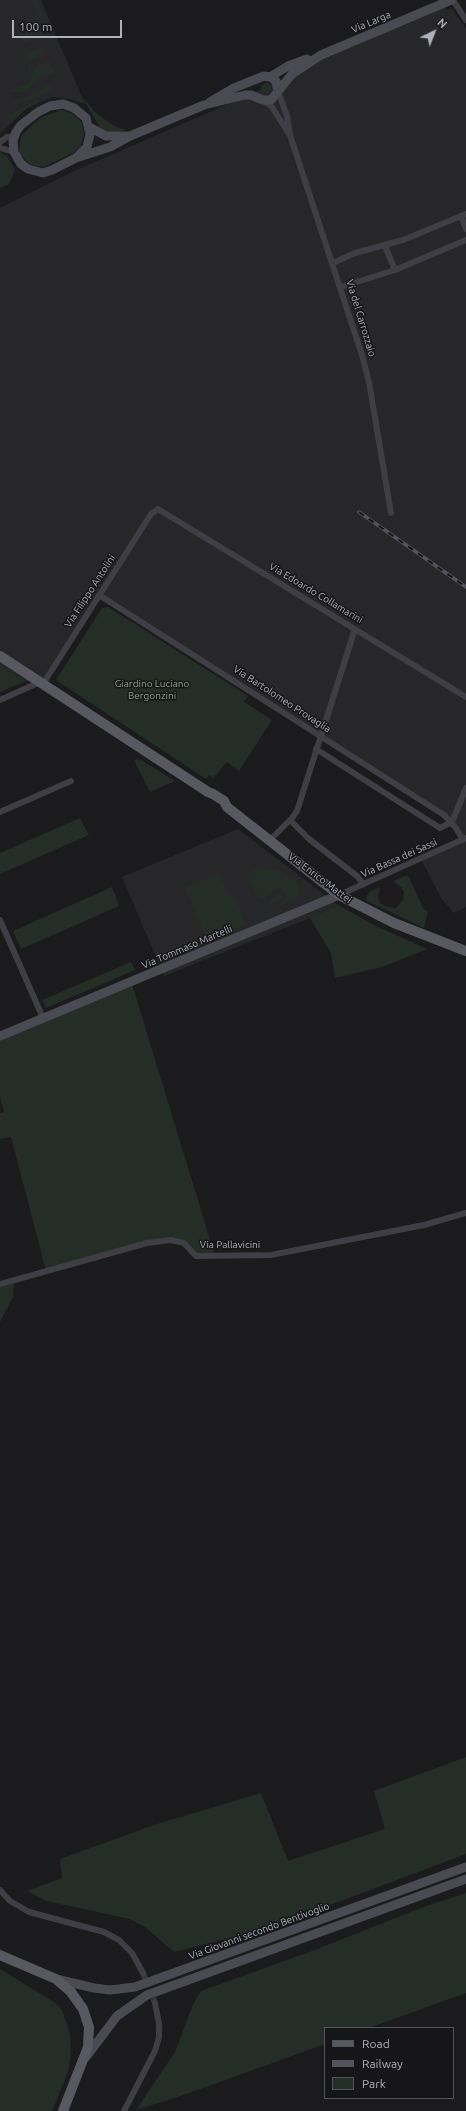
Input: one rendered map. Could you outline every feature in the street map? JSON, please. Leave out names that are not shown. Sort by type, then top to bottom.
[{"type":"main road","name":"Via Larga","points":[[76,158],[110,147],[130,136],[204,105],[234,88],[257,81],[264,76],[270,77],[299,61],[321,55],[452,0]]},
{"type":"main road","name":"Via Larga","points":[[204,105],[240,95],[251,95],[261,99],[271,100],[292,74],[321,55]]},
{"type":"main road","points":[[270,77],[276,81],[278,91]]},
{"type":"main road","points":[[257,81],[254,88],[261,99]]},
{"type":"main road","points":[[58,104],[69,106],[79,111],[86,118],[90,127],[89,143],[85,150],[76,158],[46,172],[37,172],[28,169],[21,164],[14,152],[14,136],[19,128],[32,116],[58,104]]},
{"type":"main road","name":"Via Larga","points":[[90,127],[111,137],[130,136]]},
{"type":"main road","name":"Via Enrico Mattei","points":[[0,656],[224,801],[227,807],[339,895],[394,923],[466,952]]},
{"type":"main road","name":"Via Tommaso Martelli","points":[[0,1036],[339,895]]},
{"type":"main road","name":"Via Giovanni secondo Bentivoglio","points":[[56,1979],[94,1988],[110,1990],[135,1987],[466,1867]]},
{"type":"main road","points":[[85,2058],[117,2016],[147,1995],[466,1879]]},
{"type":"main road","points":[[0,1955],[56,1979],[71,1992],[85,2014],[90,2038],[85,2058],[63,2111]]},
{"type":"street","points":[[452,0],[466,20]]},
{"type":"street","name":"Via del Carrozzaio","points":[[278,91],[287,116],[290,136],[341,287],[370,382],[391,513]]},
{"type":"street","name":"Via del Carrozzaio","points":[[261,99],[272,107],[290,136]]},
{"type":"street","points":[[0,142],[7,137],[14,136]]},
{"type":"street","points":[[0,148],[14,152]]},
{"type":"street","points":[[333,263],[354,253],[385,246],[463,215],[466,229]]},
{"type":"street","points":[[341,287],[395,270],[465,243]]},
{"type":"street","points":[[385,246],[395,270]]},
{"type":"street","name":"Via Filippo Antolini","points":[[41,683],[155,509]]},
{"type":"street","name":"Via Edoardo Collamarini","points":[[155,509],[165,512],[466,697]]},
{"type":"street","name":"Via Bartolomeo Provaglia","points":[[99,595],[444,815],[452,822],[464,839]]},
{"type":"street","points":[[270,840],[297,811],[355,629]]},
{"type":"street","points":[[0,700],[41,683]]},
{"type":"street","points":[[316,749],[440,828],[452,822],[466,788]]},
{"type":"street","points":[[0,812],[70,781]]},
{"type":"street","name":"Via Enrico Mattei","points":[[290,820],[309,839],[357,876],[363,884]]},
{"type":"street","name":"Via Bassa dei Sassi","points":[[339,895],[464,839]]},
{"type":"street","points":[[0,920],[43,1018]]},
{"type":"street","name":"Via Pallavicini","points":[[0,1284],[147,1243],[171,1240],[184,1243],[196,1256],[271,1255],[424,1225],[466,1213]]},
{"type":"street","points":[[0,1890],[10,1901],[29,1912],[104,1932],[119,1940],[132,1953],[143,1973]]},
{"type":"street","points":[[124,2111],[150,2061],[159,2037],[159,2024],[155,2003]]},
{"type":"shaded area","points":[[0,0],[41,0],[85,104],[69,99],[52,97],[26,109],[0,134]]},
{"type":"shaded area","points":[[441,0],[447,10],[451,8],[466,28],[466,907],[454,913],[441,898],[422,861],[460,843],[457,827],[99,597],[43,685],[26,681],[0,666],[0,208],[72,172],[267,87]]},
{"type":"shaded area","points":[[238,829],[338,905],[310,918],[164,976],[122,877]]},
{"type":"green space","points":[[33,0],[36,0],[69,83],[68,81]]},
{"type":"green space","points":[[22,30],[24,35],[36,30],[39,37],[24,43],[20,32]]},
{"type":"green space","points":[[43,46],[46,54],[30,61],[29,65],[32,73],[28,80],[29,76],[26,53],[28,50],[31,52]]},
{"type":"green space","points":[[49,61],[55,73],[39,79],[27,91],[19,93],[9,91],[27,84],[33,77],[34,68]]},
{"type":"green space","points":[[264,83],[268,83],[270,84],[270,92],[264,93],[261,90],[261,86]]},
{"type":"green space","points":[[49,84],[52,85],[52,90],[14,106],[12,100],[28,97]]},
{"type":"green space","points":[[82,97],[97,114],[116,127],[127,130],[109,133],[100,128]]},
{"type":"green space","points":[[37,102],[26,109],[10,124],[7,115]]},
{"type":"green space","points":[[61,110],[73,114],[82,123],[84,135],[80,147],[73,153],[44,167],[35,166],[28,163],[21,155],[19,150],[21,136],[40,118]]},
{"type":"green space","points":[[0,152],[7,156],[15,170],[9,184],[0,188]]},
{"type":"green space","name":"Giardino Luciano Bergonzini","points":[[108,607],[248,696],[244,702],[272,720],[239,771],[227,762],[213,778],[209,775],[206,779],[56,680],[102,608]]},
{"type":"green space","points":[[0,666],[26,681],[0,692]]},
{"type":"green space","points":[[138,759],[175,781],[150,792],[134,760]]},
{"type":"green space","points":[[80,818],[89,835],[0,874],[0,853]]},
{"type":"green space","points":[[266,868],[281,872],[296,881],[300,891],[299,896],[272,909],[285,900],[287,896],[281,887],[277,887],[268,896],[260,899],[247,878],[251,869]]},
{"type":"green space","points":[[219,874],[229,897],[235,896],[245,925],[207,941],[185,887]]},
{"type":"green space","points":[[408,875],[424,910],[428,911],[424,928],[367,901],[366,898],[369,892],[380,887],[378,897],[380,903],[385,906],[396,908],[402,901],[404,893],[402,888],[393,881]]},
{"type":"green space","points":[[112,887],[119,906],[21,949],[13,931]]},
{"type":"green space","points":[[277,893],[282,895],[279,901],[266,906]]},
{"type":"green space","points":[[338,905],[376,926],[427,949],[382,967],[335,978],[331,953],[310,918]]},
{"type":"green space","points":[[131,962],[135,970],[46,1008],[42,1000]]},
{"type":"green space","points":[[132,984],[215,1256],[196,1256],[184,1243],[147,1243],[49,1273],[45,1267],[11,1137],[0,1139],[0,1113],[4,1112],[0,1097],[0,1036]]},
{"type":"green space","points":[[14,1283],[13,1297],[0,1322],[0,1287]]},
{"type":"green space","points":[[466,1757],[466,1854],[269,1928],[174,1952],[145,1927],[130,1919],[46,1901],[27,1891],[62,1878],[60,1859],[157,1824],[261,1793],[288,1861],[385,1829],[374,1791]]},
{"type":"green space","points":[[466,1893],[466,1993],[372,2027],[324,2027],[324,2044],[178,2097],[136,2110],[175,2052],[194,2002],[201,1991],[312,1951],[426,1906]]},
{"type":"green space","points":[[0,1969],[54,2002],[62,2010],[70,2034],[71,2054],[68,2072],[52,2111],[0,2111]]},
{"type":"tunnel","points":[[143,1973],[155,2003]]},
{"type":"railway","points":[[359,512],[466,587]]}]
